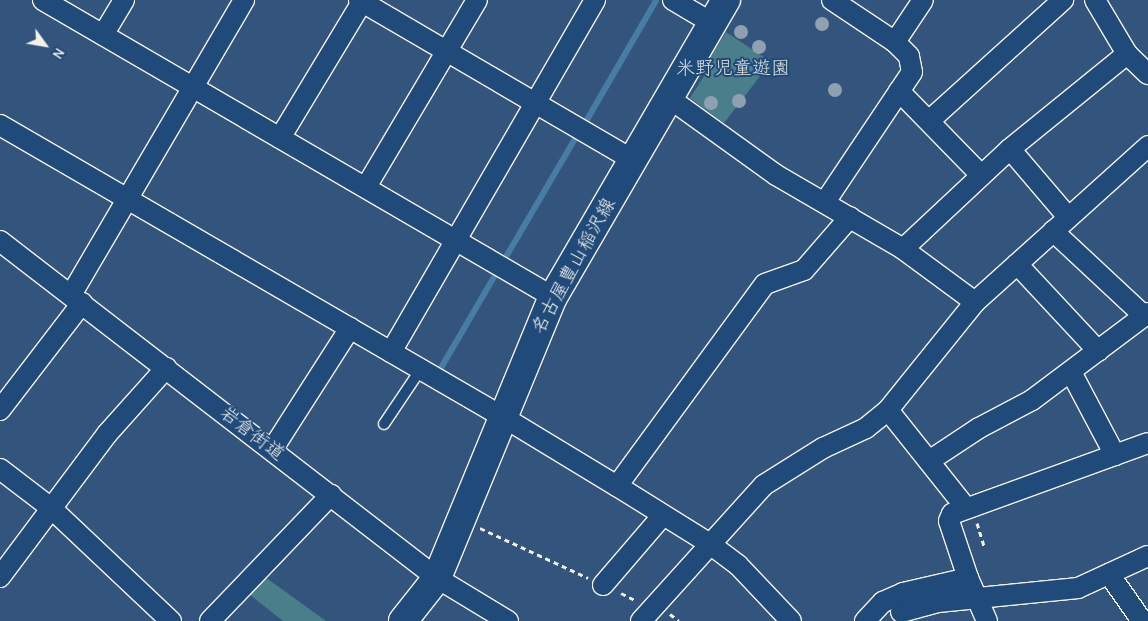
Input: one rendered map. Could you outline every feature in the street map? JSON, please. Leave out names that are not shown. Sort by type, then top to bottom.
[{"type":"main road","name":"名古屋豊山稲沢線","points":[[403,621],[436,578],[463,520],[503,416],[553,297],[726,0]]},
{"type":"street","points":[[43,0],[553,297]]},
{"type":"street","points":[[103,35],[124,0]]},
{"type":"street","points":[[0,410],[76,299],[127,199],[244,0]]},
{"type":"street","points":[[366,187],[476,0]]},
{"type":"street","points":[[391,352],[595,0]]},
{"type":"street","points":[[673,0],[712,23]]},
{"type":"street","points":[[895,42],[923,0]]},
{"type":"street","points":[[928,121],[1063,0]]},
{"type":"street","points":[[1095,0],[1127,54],[1148,74]]},
{"type":"street","points":[[280,138],[360,1],[633,160]]},
{"type":"street","points":[[824,202],[912,72],[909,56],[895,42],[838,1]]},
{"type":"street","points":[[902,249],[1010,149],[1127,54]]},
{"type":"street","points":[[899,91],[982,175]]},
{"type":"street","points":[[669,98],[776,175],[902,249],[976,302]]},
{"type":"street","points":[[0,125],[503,416],[710,544],[738,565],[791,621]]},
{"type":"street","points":[[646,614],[764,485],[823,448],[866,428],[888,410],[976,302],[1148,146]]},
{"type":"street","points":[[1010,149],[1068,217]]},
{"type":"street","points":[[617,486],[765,284],[804,270],[850,217]]},
{"type":"street","points":[[929,461],[979,428],[1032,400],[1146,314],[1053,231]]},
{"type":"street","name":"岩倉街道","points":[[1,243],[331,495],[436,578],[508,621]]},
{"type":"street","points":[[1017,264],[1098,351]]},
{"type":"street","points":[[272,450],[350,328]]},
{"type":"street","points":[[0,577],[107,434],[166,368]]},
{"type":"street","points":[[1070,372],[1115,456]]},
{"type":"street","points":[[888,410],[966,508]]},
{"type":"street","points":[[987,621],[975,599],[949,521],[952,514],[1148,443]]},
{"type":"street","points":[[0,469],[52,508],[171,621]]},
{"type":"street","points":[[210,621],[331,495]]},
{"type":"street","points":[[603,585],[663,515]]},
{"type":"street","points":[[901,612],[938,602],[1078,588],[1148,556]]},
{"type":"street","points":[[1109,574],[1142,621]]},
{"type":"street","points":[[865,621],[883,602],[903,593],[968,578]]},
{"type":"lane","points":[[384,424],[421,369]]},
{"type":"path","points":[[463,520],[603,585],[646,614]]},
{"type":"green space","name":"米野児童遊園","points":[[726,32],[771,62],[724,123],[690,98],[706,73],[702,70]]},
{"type":"green space","points":[[265,577],[326,621],[283,621],[249,594]]},
{"type":"waterway","points":[[584,125],[656,1]]},
{"type":"waterway","points":[[506,257],[578,134]]},
{"type":"waterway","points":[[441,368],[496,274]]}]
